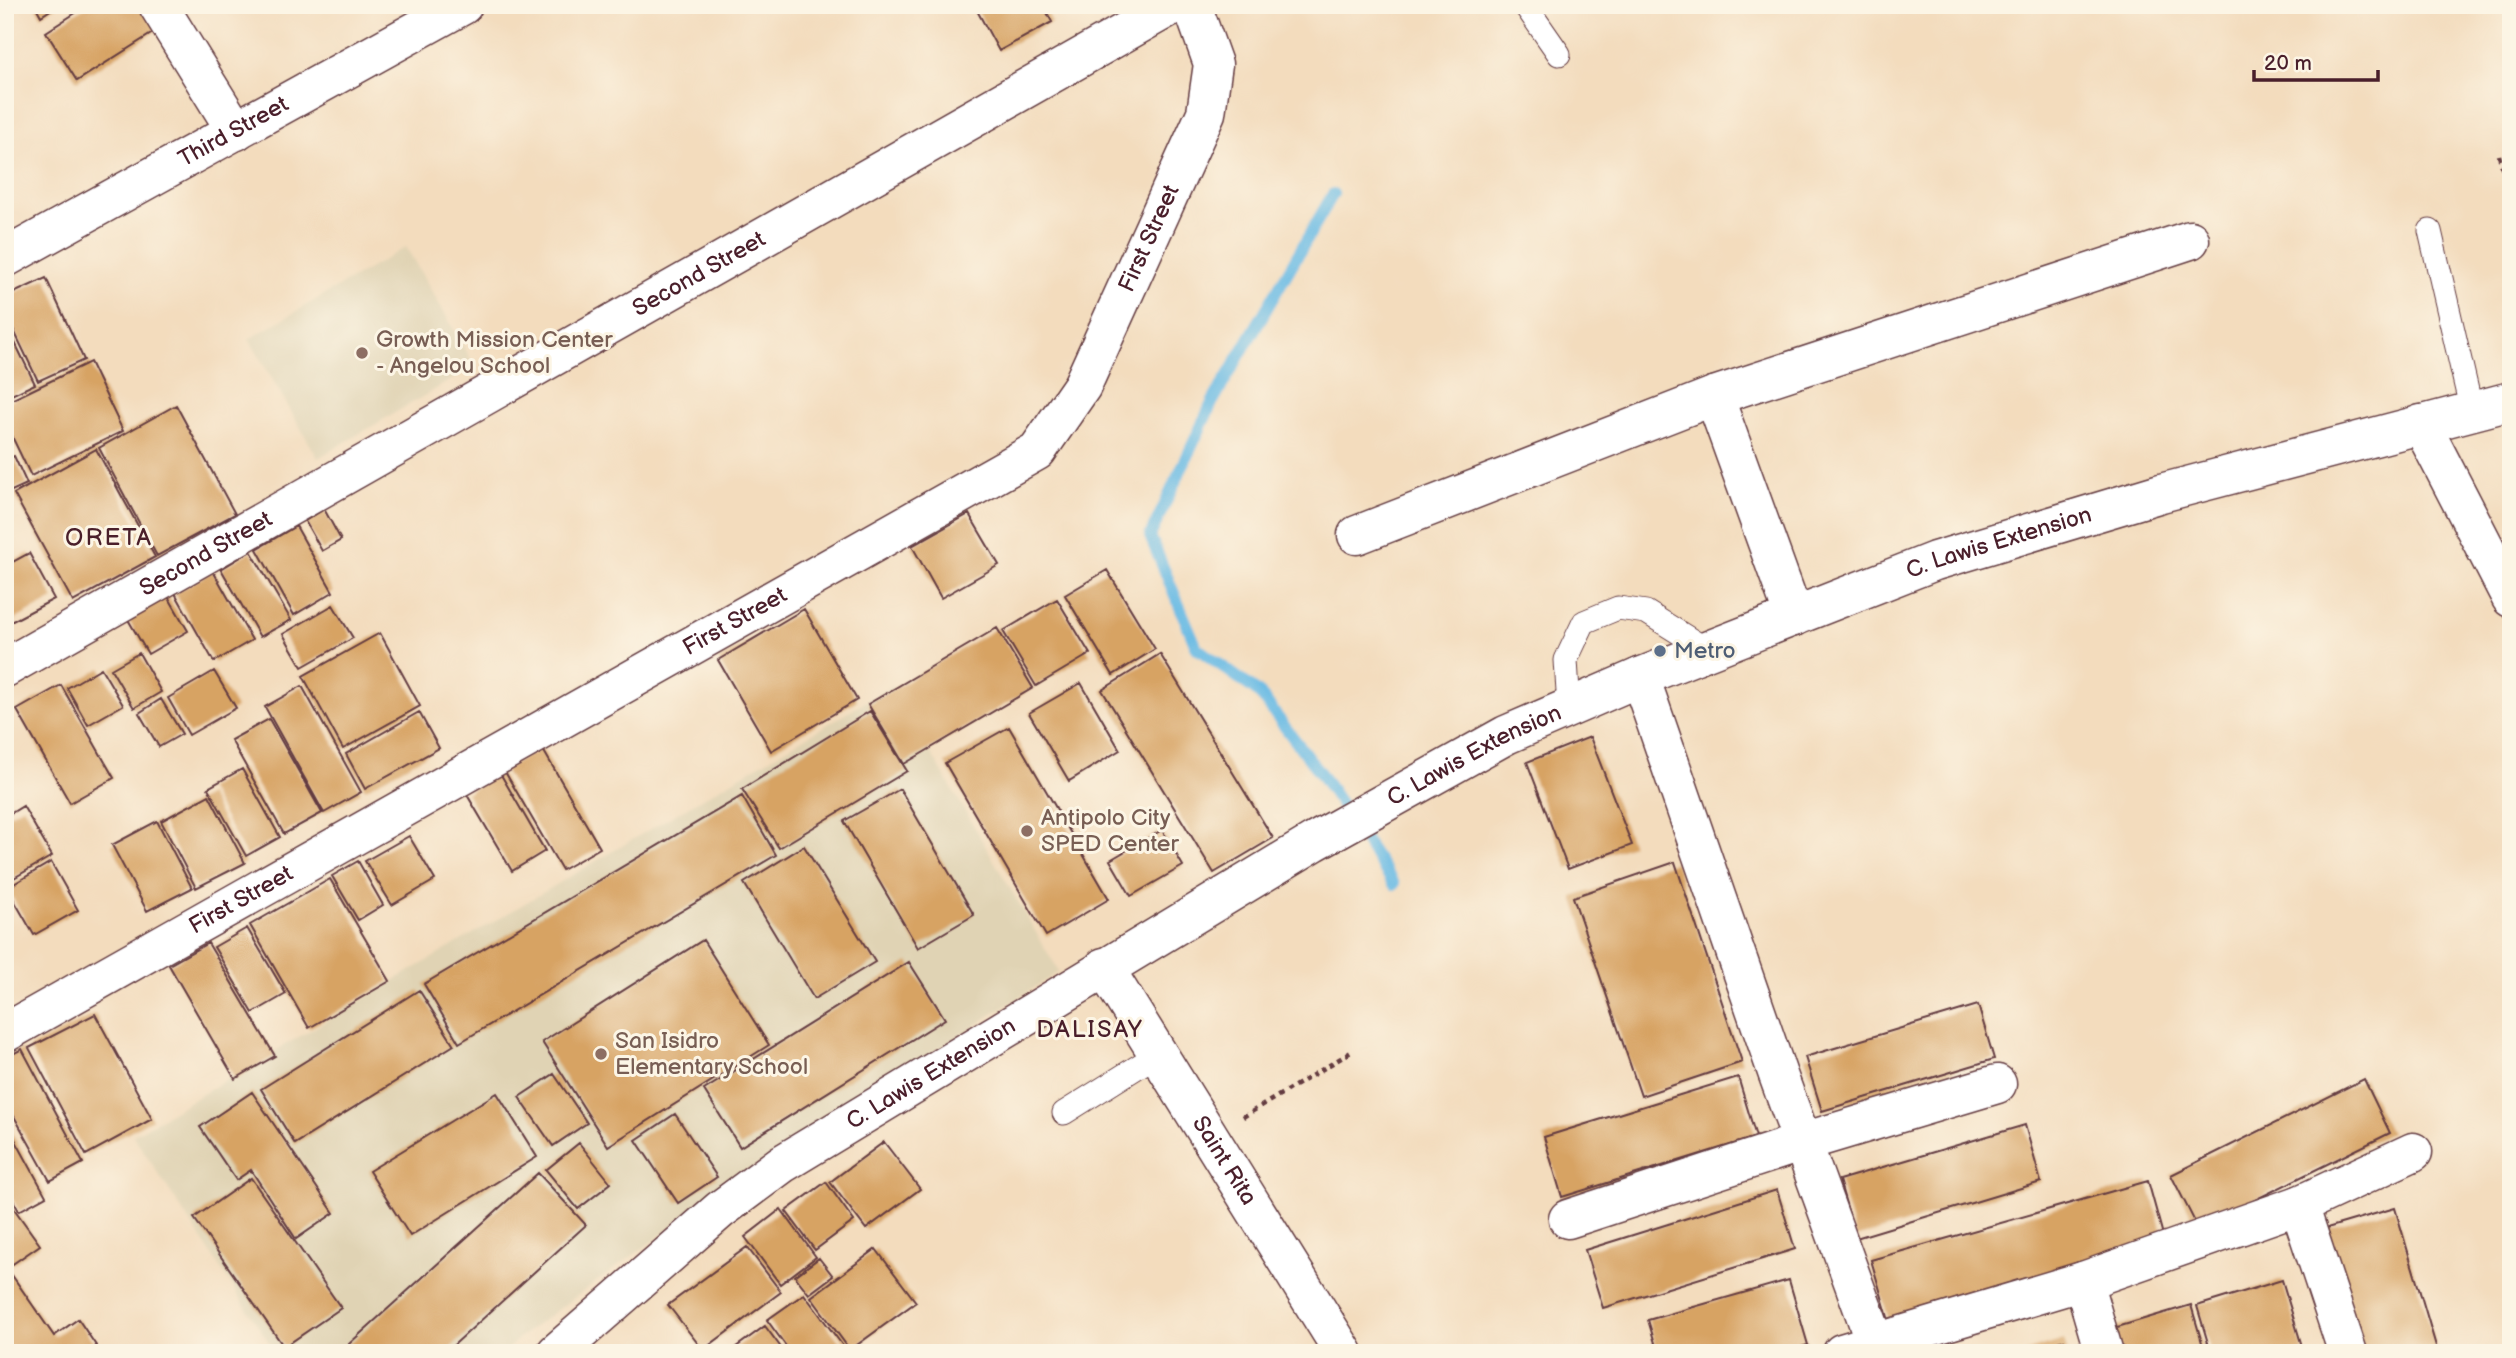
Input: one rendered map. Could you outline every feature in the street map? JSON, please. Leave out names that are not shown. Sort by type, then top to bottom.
[{"type":"street","points":[[158,5],[236,131]]},
{"type":"street","name":"Third Street","points":[[5,258],[463,5]]},
{"type":"street","name":"Second Street","points":[[5,668],[1173,5]]},
{"type":"street","name":"First Street","points":[[5,1033],[1037,451],[1082,386],[1206,113],[1213,64],[1192,5]]},
{"type":"street","points":[[1357,535],[1714,397],[2190,240]]},
{"type":"street","points":[[1714,397],[1794,617]]},
{"type":"street","name":"C. Lawis Extension","points":[[556,1353],[720,1210],[782,1164],[1314,842],[1506,735],[1640,677],[1935,561],[2161,492],[2511,401]]},
{"type":"street","points":[[2421,424],[2511,598]]},
{"type":"street","points":[[1640,677],[1803,1142],[1866,1349],[2083,1281],[2299,1205],[2413,1152]]},
{"type":"street","name":"Saint Rita","points":[[1104,967],[1344,1353]]},
{"type":"street","points":[[1568,1219],[1803,1142],[1997,1084]]},
{"type":"street","points":[[2299,1205],[2348,1353]]},
{"type":"street","points":[[2083,1281],[2104,1353]]},
{"type":"lane","points":[[1525,5],[1559,54]]},
{"type":"lane","points":[[2430,231],[2472,411]]},
{"type":"lane","points":[[1569,708],[1566,660],[1584,622],[1618,608],[1646,612],[1707,650]]},
{"type":"lane","points":[[1064,1113],[1158,1054]]},
{"type":"path","points":[[2499,155],[2511,204]]},
{"type":"path","points":[[1210,1137],[1351,1052]]},
{"type":"shaded area","name":"Growth Mission Center - Angelou School","points":[[406,247],[475,366],[318,458],[249,339]]},
{"type":"shaded area","name":"San Isidro Elementary School","points":[[892,686],[1059,972],[771,1156],[520,1337],[503,1353],[276,1353],[133,1135]]},
{"type":"building","points":[[35,5],[58,5],[41,16]]},
{"type":"building","points":[[88,5],[144,5],[159,29],[77,81],[46,32]]},
{"type":"building","points":[[974,5],[1043,5],[1052,22],[999,51]]},
{"type":"building","points":[[46,278],[84,360],[38,381],[5,312],[5,297]]},
{"type":"building","points":[[5,322],[35,384],[5,398]]},
{"type":"building","points":[[90,362],[123,431],[31,476],[5,422],[5,403]]},
{"type":"building","points":[[176,405],[235,514],[157,556],[99,448]]},
{"type":"building","points":[[96,449],[155,557],[73,602],[14,494]]},
{"type":"building","points":[[14,456],[27,484],[5,494],[5,460]]},
{"type":"building","points":[[324,509],[341,540],[322,551],[305,521]]},
{"type":"building","points":[[969,514],[999,565],[941,598],[912,546]]},
{"type":"building","points":[[296,526],[333,592],[294,615],[257,549]]},
{"type":"building","points":[[251,551],[291,620],[260,637],[221,569]]},
{"type":"building","points":[[29,553],[54,599],[5,625],[5,566]]},
{"type":"building","points":[[1107,570],[1155,649],[1113,675],[1065,595]]},
{"type":"building","points":[[213,571],[252,640],[214,662],[175,593]]},
{"type":"building","points":[[162,586],[188,631],[148,654],[122,609]]},
{"type":"building","points":[[1057,599],[1090,654],[1036,686],[1003,631]]},
{"type":"building","points":[[333,605],[353,638],[302,667],[283,634]]},
{"type":"building","points":[[804,609],[857,700],[771,751],[718,660]]},
{"type":"building","points":[[997,628],[1033,688],[904,764],[868,704]]},
{"type":"building","points":[[380,633],[420,706],[343,749],[303,676]]},
{"type":"building","points":[[139,653],[161,692],[134,708],[111,669]]},
{"type":"building","points":[[1160,654],[1273,838],[1214,873],[1102,690]]},
{"type":"building","points":[[101,668],[123,705],[88,725],[67,688]]},
{"type":"building","points":[[214,671],[236,708],[189,735],[168,698]]},
{"type":"building","points":[[1081,683],[1120,750],[1069,781],[1029,713]]},
{"type":"building","points":[[61,685],[114,778],[70,803],[17,710]]},
{"type":"building","points":[[302,686],[361,792],[324,813],[265,707]]},
{"type":"building","points":[[161,699],[182,734],[159,747],[139,713]]},
{"type":"building","points":[[870,711],[907,771],[779,848],[742,789]]},
{"type":"building","points":[[419,712],[439,748],[365,789],[346,754]]},
{"type":"building","points":[[269,719],[322,813],[284,834],[231,740]]},
{"type":"building","name":"Antipolo City SPED Center","points":[[1009,727],[1109,899],[1046,936],[945,763]]},
{"type":"building","points":[[1590,737],[1632,845],[1568,869],[1527,762]]},
{"type":"building","points":[[542,748],[600,848],[562,870],[504,770]]},
{"type":"building","points":[[242,769],[280,837],[246,856],[208,788]]},
{"type":"building","points":[[500,773],[545,851],[512,871],[466,793]]},
{"type":"building","points":[[900,789],[974,915],[918,948],[844,821]]},
{"type":"building","points":[[209,795],[245,863],[196,888],[161,821]]},
{"type":"building","points":[[742,796],[776,855],[459,1043],[424,984]]},
{"type":"building","points":[[23,806],[52,856],[5,883],[5,817]]},
{"type":"building","points":[[157,821],[192,888],[147,911],[112,845]]},
{"type":"building","points":[[1162,830],[1183,866],[1131,896],[1110,860]]},
{"type":"building","points":[[409,836],[435,880],[392,905],[365,861]]},
{"type":"building","points":[[804,846],[875,962],[814,999],[744,883]]},
{"type":"building","points":[[358,861],[383,905],[358,920],[332,876]]},
{"type":"building","points":[[51,862],[78,910],[34,935],[7,888]]},
{"type":"building","points":[[1675,862],[1742,1062],[1641,1096],[1573,897]]},
{"type":"building","points":[[330,879],[390,981],[309,1028],[250,925]]},
{"type":"building","points":[[247,928],[286,994],[253,1013],[214,947]]},
{"type":"building","points":[[703,940],[769,1045],[608,1146],[542,1042]]},
{"type":"building","points":[[208,943],[275,1056],[235,1079],[169,965]]},
{"type":"building","points":[[909,962],[945,1019],[740,1147],[704,1090]]},
{"type":"building","points":[[419,990],[454,1045],[295,1144],[261,1089]]},
{"type":"building","points":[[1978,1005],[1994,1059],[1822,1111],[1805,1057]]},
{"type":"building","points":[[95,1014],[152,1119],[86,1155],[29,1048]]},
{"type":"building","points":[[22,1049],[83,1163],[50,1181],[5,1100],[5,1058]]},
{"type":"building","points":[[554,1074],[587,1123],[553,1146],[519,1097]]},
{"type":"building","points":[[1738,1077],[1756,1137],[1562,1197],[1544,1137]]},
{"type":"building","points":[[2364,1079],[2390,1133],[2198,1228],[2171,1175]]},
{"type":"building","points":[[252,1092],[334,1213],[296,1239],[251,1170],[236,1180],[200,1127]]},
{"type":"building","points":[[497,1093],[537,1157],[410,1236],[369,1171]]},
{"type":"building","points":[[675,1114],[717,1177],[678,1203],[636,1140]]},
{"type":"building","points":[[5,1121],[46,1196],[19,1211],[5,1186]]},
{"type":"building","points":[[2025,1125],[2041,1182],[1856,1238],[1839,1180]]},
{"type":"building","points":[[884,1142],[920,1189],[866,1229],[830,1182]]},
{"type":"building","points":[[579,1143],[611,1183],[578,1209],[546,1170]]},
{"type":"building","points":[[538,1173],[586,1225],[445,1353],[339,1353]]},
{"type":"building","points":[[251,1178],[341,1308],[284,1347],[194,1218]]},
{"type":"building","points":[[2148,1181],[2166,1246],[1890,1324],[1871,1260]]},
{"type":"building","points":[[826,1182],[854,1221],[815,1250],[786,1211]]},
{"type":"building","points":[[1777,1190],[1795,1249],[1603,1308],[1585,1250]]},
{"type":"building","points":[[10,1203],[40,1245],[7,1268],[54,1336],[78,1319],[101,1353],[5,1353],[5,1206]]},
{"type":"building","points":[[2395,1208],[2438,1353],[2364,1353],[2327,1228]]},
{"type":"building","points":[[781,1209],[816,1257],[780,1284],[745,1237]]},
{"type":"building","points":[[747,1247],[781,1292],[703,1350],[705,1353],[688,1353],[699,1345],[668,1305]]},
{"type":"building","points":[[876,1249],[916,1302],[850,1350],[811,1297]]},
{"type":"building","points":[[819,1258],[833,1276],[809,1294],[795,1276]]},
{"type":"building","points":[[1789,1280],[1808,1345],[1780,1353],[1658,1353],[1648,1320]]},
{"type":"building","points":[[2282,1280],[2304,1353],[2211,1353],[2197,1306]]},
{"type":"building","points":[[804,1294],[843,1346],[834,1353],[791,1353],[767,1320]]},
{"type":"building","points":[[2191,1305],[2205,1353],[2121,1353],[2114,1328]]},
{"type":"building","points":[[765,1326],[785,1353],[728,1353]]},
{"type":"building","points":[[2064,1340],[2068,1353],[2025,1353],[2025,1352]]},
{"type":"waterway","points":[[1333,194],[1212,403],[1150,536],[1197,648],[1259,693],[1320,773],[1394,884]]},
{"type":"place","name":"Growth Mission Center - Angelou School","points":[[362,353]]},
{"type":"place","name":"Metro","points":[[1660,651]]},
{"type":"place","name":"Antipolo City SPED Center","points":[[1027,831]]},
{"type":"place","name":"San Isidro Elementary School","points":[[601,1054]]},
{"type":"district","name":"ORETA","points":[[109,537]]},
{"type":"district","name":"DALISAY","points":[[1090,1029]]}]
